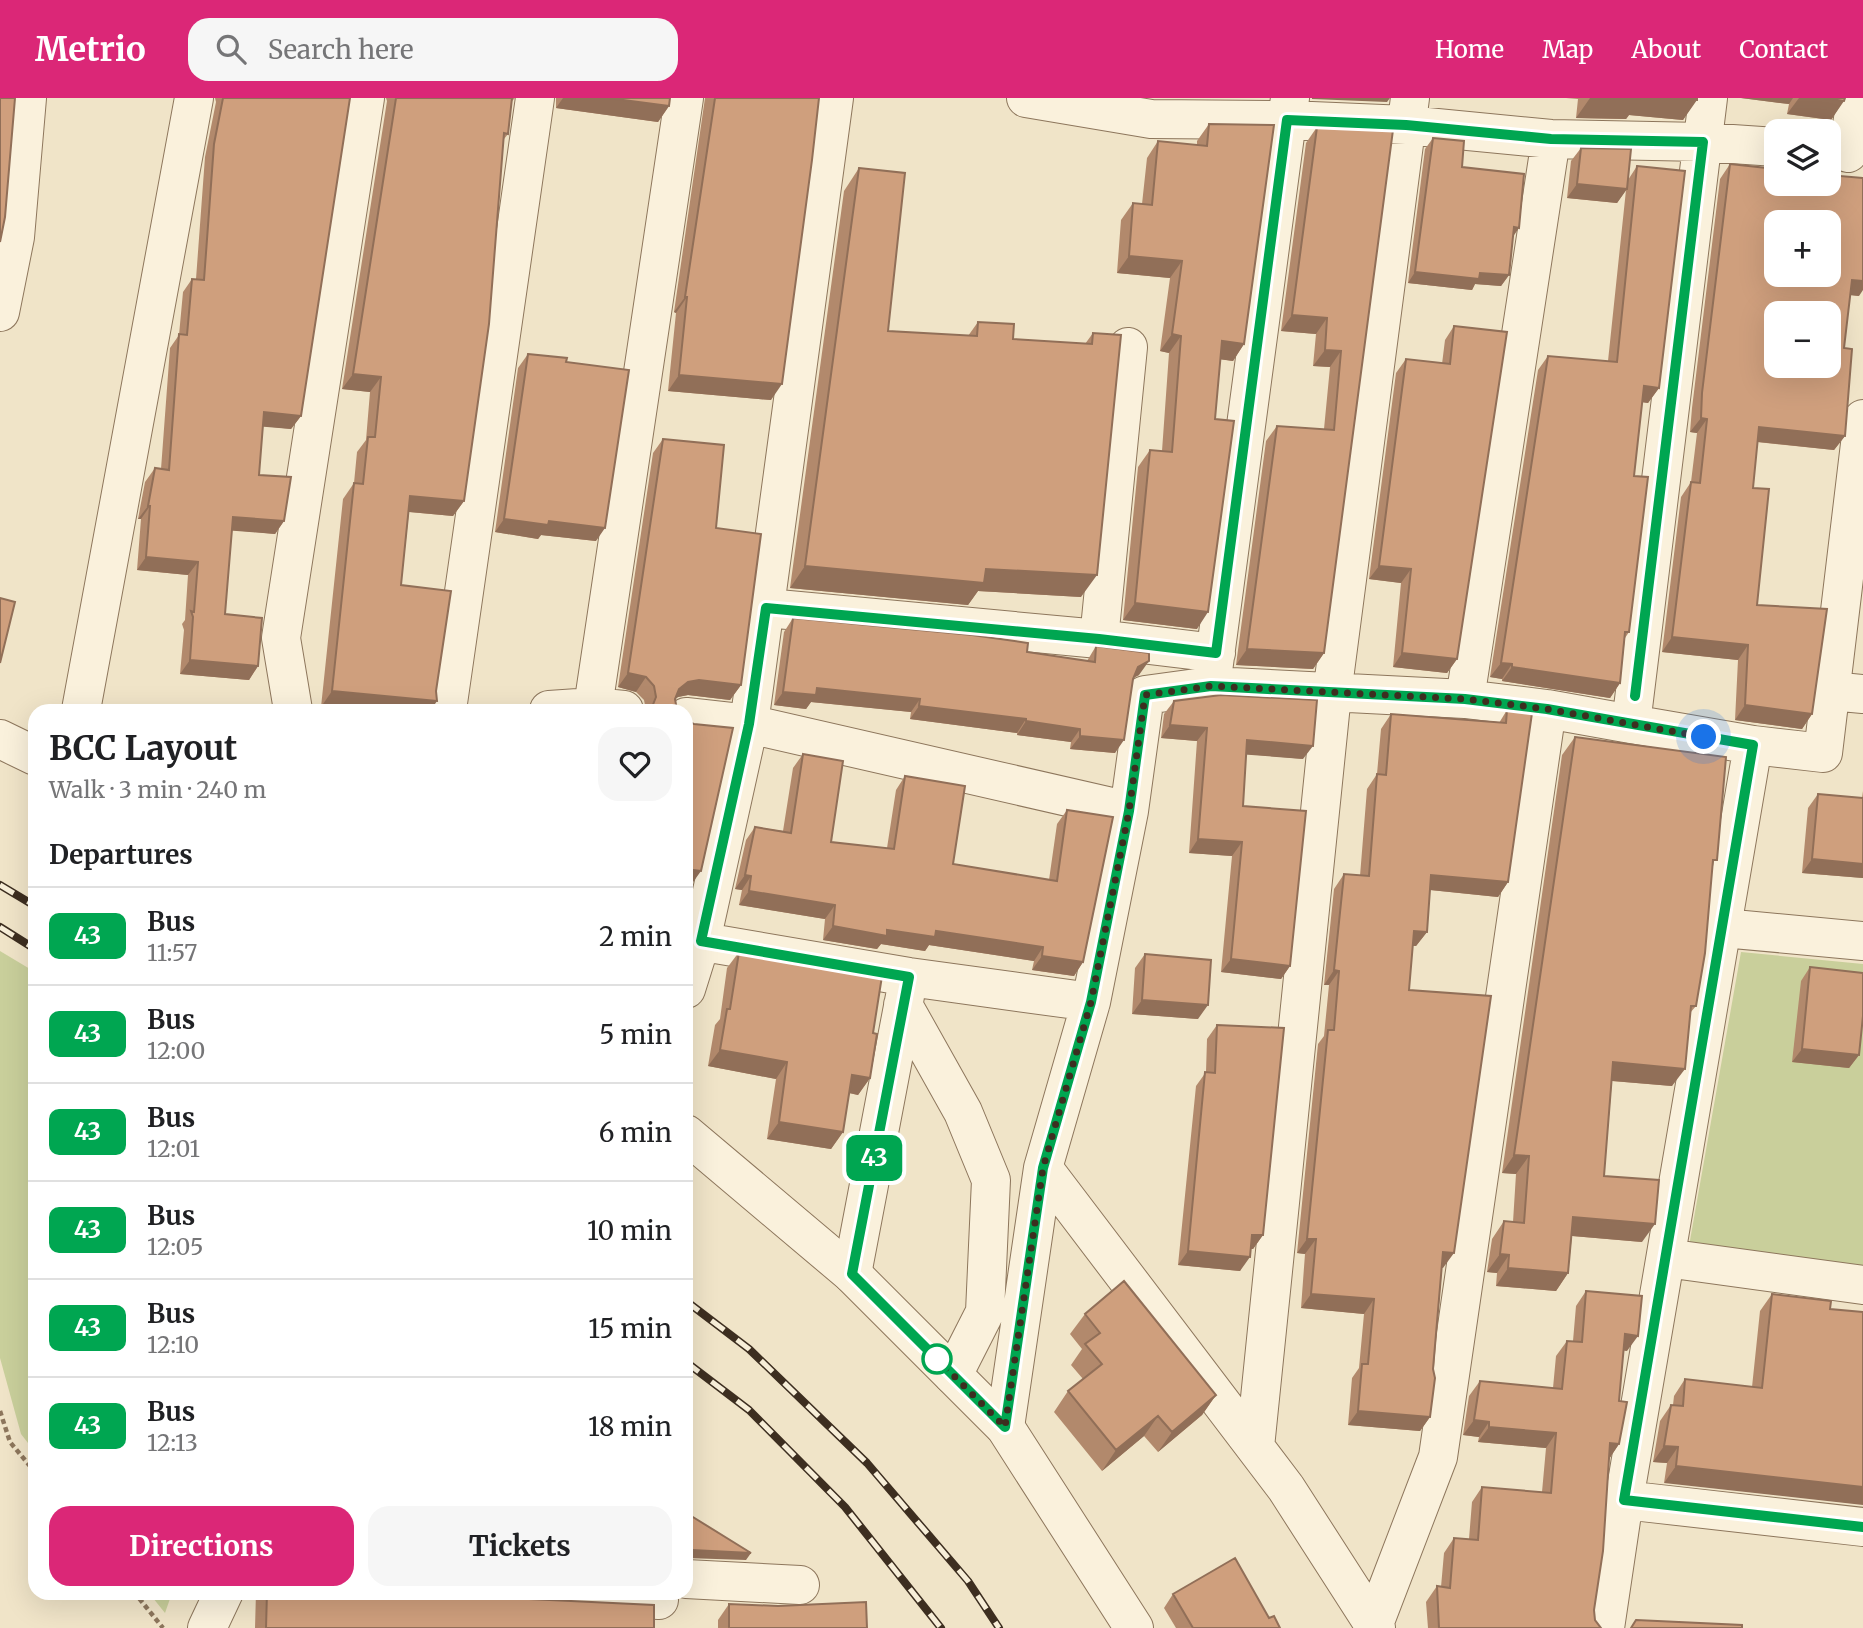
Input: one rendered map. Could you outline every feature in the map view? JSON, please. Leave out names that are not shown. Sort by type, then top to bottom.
[{"type":"street","points":[[0,312],[15,237],[27,98]]},
{"type":"street","points":[[82,704],[194,98]]},
{"type":"street","points":[[292,704],[281,638],[365,98]]},
{"type":"street","points":[[448,704],[534,98]]},
{"type":"street","points":[[609,704],[684,98]]},
{"type":"street","points":[[834,98],[749,724],[694,940],[906,991],[1091,1002]]},
{"type":"street","points":[[1026,98],[1152,109],[1408,112],[1551,139],[1703,142],[1764,147]]},
{"type":"street","points":[[1631,724],[1708,98]]},
{"type":"street","points":[[1847,153],[1856,98]]},
{"type":"street","points":[[1213,670],[1289,109]]},
{"type":"street","points":[[1255,1447],[1332,694],[1408,112]]},
{"type":"street","points":[[1465,699],[1551,139]]},
{"type":"street","points":[[1099,639],[1128,347]]},
{"type":"street","points":[[766,608],[1099,639],[1213,670],[1332,694],[1465,699],[1547,709],[1753,745],[1824,753],[1847,692],[1863,419]]},
{"type":"street","points":[[1005,1427],[1043,1168],[1091,1002],[1129,811],[1145,695],[1213,670]]},
{"type":"street","points":[[1375,1626],[1438,1457],[1547,709]]},
{"type":"street","points":[[693,718],[749,724],[1129,811]]},
{"type":"street","points":[[0,739],[28,752]]},
{"type":"street","points":[[1611,1627],[1624,1500],[1753,745]]},
{"type":"street","points":[[1723,928],[1863,941]]},
{"type":"street","points":[[852,1274],[906,991]]},
{"type":"street","points":[[906,991],[963,1112],[990,1180],[985,1312],[953,1375]]},
{"type":"street","points":[[693,1140],[852,1274],[1005,1427],[1134,1628]]},
{"type":"street","points":[[1043,1168],[1286,1488],[1375,1626]]},
{"type":"street","points":[[1667,1258],[1863,1284]]},
{"type":"street","points":[[1624,1500],[1863,1527]]},
{"type":"street","points":[[693,1597],[800,1585]]},
{"type":"street","points":[[207,1628],[220,1600]]},
{"type":"path","points":[[0,1410],[10,1442],[28,1464]]},
{"type":"path","points":[[140,1600],[163,1628]]},
{"type":"green space","points":[[0,951],[28,968],[28,1443],[21,1434],[0,1358]]},
{"type":"green space","points":[[1741,952],[1863,964],[1863,1299],[1683,1280]]},
{"type":"green space","points":[[155,1600],[170,1600],[165,1613]]},
{"type":"building","points":[[0,98],[15,98],[5,217],[0,242]]},
{"type":"building","points":[[223,98],[350,98],[301,416],[264,412],[259,475],[291,477],[284,521],[233,517],[225,614],[262,618],[258,666],[190,660],[193,617],[191,611],[194,612],[198,562],[146,557],[148,506],[155,468],[169,470],[179,334],[187,335],[192,279],[204,280],[214,144]]},
{"type":"building","points":[[396,98],[512,98],[508,134],[504,133],[489,324],[464,501],[410,496],[401,585],[451,591],[436,691],[437,701],[332,691],[354,483],[363,484],[368,437],[375,437],[381,377],[353,374]]},
{"type":"building","points":[[608,98],[670,98],[669,106]]},
{"type":"building","points":[[715,98],[819,98],[782,384],[679,375],[685,297]]},
{"type":"building","points":[[1209,124],[1274,125],[1244,344],[1222,341],[1215,419],[1234,421],[1208,612],[1135,603],[1150,450],[1172,452],[1181,336],[1172,334],[1182,261],[1129,256],[1133,203],[1152,205],[1158,141],[1207,146]]},
{"type":"building","points":[[1317,127],[1393,130],[1324,653],[1247,649],[1277,426],[1334,430],[1341,351],[1325,350],[1327,318],[1292,315]]},
{"type":"building","points":[[1433,138],[1464,141],[1462,167],[1524,174],[1519,228],[1514,227],[1509,275],[1480,273],[1479,279],[1415,272]]},
{"type":"building","points":[[1581,148],[1631,149],[1627,189],[1577,184]]},
{"type":"building","points":[[1730,164],[1764,168],[1764,196],[1841,196],[1841,176],[1863,178],[1863,281],[1852,280],[1844,348],[1852,349],[1845,436],[1759,427],[1753,488],[1769,489],[1757,605],[1827,609],[1812,714],[1745,705],[1748,645],[1672,637],[1691,482],[1700,483],[1707,419],[1701,418]]},
{"type":"building","points":[[1637,166],[1685,171],[1659,388],[1644,386],[1634,476],[1648,477],[1620,683],[1512,667],[1512,664],[1501,663],[1548,356],[1617,362]]},
{"type":"building","points":[[859,168],[905,173],[888,331],[977,336],[978,322],[1014,324],[1013,339],[1092,344],[1093,333],[1121,335],[1097,575],[986,569],[984,583],[805,566]]},
{"type":"building","points":[[1454,326],[1507,332],[1457,659],[1402,653],[1411,569],[1379,566],[1406,359],[1450,364]]},
{"type":"building","points":[[528,354],[567,358],[566,362],[629,370],[605,528],[504,519]]},
{"type":"building","points":[[663,439],[724,445],[716,528],[761,534],[741,685],[699,680],[688,682],[679,689],[676,704],[653,704],[656,697],[654,686],[646,677],[628,673]]},
{"type":"building","points":[[0,598],[15,602],[0,663]]},
{"type":"building","points":[[793,618],[1028,643],[1027,652],[1095,662],[1096,646],[1149,653],[1149,661],[1138,667],[1133,679],[1124,740],[1080,736],[1080,729],[1026,719],[919,706],[920,699],[817,688],[816,695],[783,692]]},
{"type":"building","points":[[1221,695],[1317,700],[1313,746],[1247,740],[1243,806],[1306,811],[1290,966],[1231,959],[1242,842],[1198,839],[1207,728],[1170,725],[1174,701]]},
{"type":"building","points":[[1507,710],[1532,713],[1508,882],[1431,875],[1427,932],[1414,931],[1409,990],[1491,996],[1454,1253],[1443,1252],[1430,1417],[1358,1411],[1362,1364],[1368,1364],[1374,1299],[1311,1294],[1316,1239],[1307,1239],[1328,1030],[1334,1030],[1339,971],[1334,970],[1344,874],[1369,876],[1377,774],[1386,775],[1391,714],[1506,723]]},
{"type":"building","points":[[693,724],[733,728],[701,871],[693,870]]},
{"type":"building","points":[[1575,737],[1726,757],[1705,953],[1696,1006],[1691,1006],[1685,1069],[1613,1062],[1604,1176],[1659,1180],[1655,1224],[1573,1217],[1568,1273],[1508,1268],[1509,1255],[1500,1254],[1504,1221],[1524,1223],[1529,1156],[1514,1155]]},
{"type":"building","points":[[803,754],[843,761],[831,842],[894,849],[905,776],[965,786],[953,864],[1057,881],[1067,810],[1113,817],[1083,962],[1042,956],[1043,947],[936,931],[935,937],[887,930],[887,936],[833,926],[835,905],[749,891],[751,876],[745,875],[755,827],[791,833]]},
{"type":"building","points":[[1818,794],[1863,798],[1863,864],[1812,859]]},
{"type":"building","points":[[739,952],[882,976],[873,1033],[877,1034],[870,1078],[852,1075],[843,1132],[779,1122],[787,1062],[720,1050]]},
{"type":"building","points":[[1145,954],[1211,960],[1208,1005],[1142,1000]]},
{"type":"building","points":[[1810,967],[1863,973],[1859,1055],[1802,1049]]},
{"type":"building","points":[[1217,1025],[1284,1028],[1263,1235],[1252,1235],[1250,1257],[1188,1251],[1205,1072],[1215,1073]]},
{"type":"building","points":[[1124,1281],[1216,1395],[1172,1432],[1158,1416],[1116,1450],[1068,1391],[1102,1364],[1085,1344],[1100,1333],[1085,1314]]},
{"type":"building","points":[[1586,1291],[1642,1296],[1638,1336],[1625,1334],[1619,1401],[1627,1402],[1619,1444],[1610,1443],[1603,1551],[1594,1610],[1595,1620],[1601,1628],[1439,1628],[1437,1586],[1450,1588],[1454,1538],[1478,1540],[1482,1487],[1551,1493],[1556,1433],[1489,1427],[1489,1422],[1474,1420],[1480,1381],[1562,1389],[1567,1341],[1582,1342]]},
{"type":"building","points":[[1772,1294],[1831,1301],[1830,1309],[1863,1312],[1863,1487],[1676,1466],[1678,1447],[1664,1446],[1671,1405],[1683,1406],[1685,1379],[1762,1388]]},
{"type":"building","points":[[693,1517],[751,1553],[693,1550]]},
{"type":"building","points":[[1235,1558],[1269,1618],[1274,1616],[1280,1628],[1193,1628],[1173,1594]]},
{"type":"building","points":[[267,1600],[550,1600],[654,1605],[654,1628],[266,1628]]},
{"type":"building","points":[[866,1602],[867,1628],[729,1628],[729,1604],[778,1606]]},
{"type":"building","points":[[1636,1620],[1742,1625],[1742,1628],[1631,1628]]},
{"type":"railway","points":[[0,885],[28,902]]},
{"type":"railway","points":[[0,927],[28,945]]},
{"type":"railway","points":[[693,1306],[749,1349],[867,1463],[968,1581],[999,1628]]},
{"type":"railway","points":[[693,1367],[749,1410],[845,1507],[941,1628]]},
{"type":"bus line","name":"43","points":[[1635,696],[1703,142],[1551,139],[1406,125],[1287,120],[1216,653],[1099,639],[766,608],[749,724],[701,941],[909,977],[852,1274],[1005,1427],[1043,1168],[1091,1002],[1129,811],[1145,695],[1211,686],[1465,699],[1547,709],[1753,745],[1624,1500],[1863,1527]]},
{"type":"route","points":[[937,1359],[1005,1427],[1043,1168],[1091,1002],[1129,811],[1145,695],[1211,686],[1465,699],[1547,709],[1704,737]]}]
